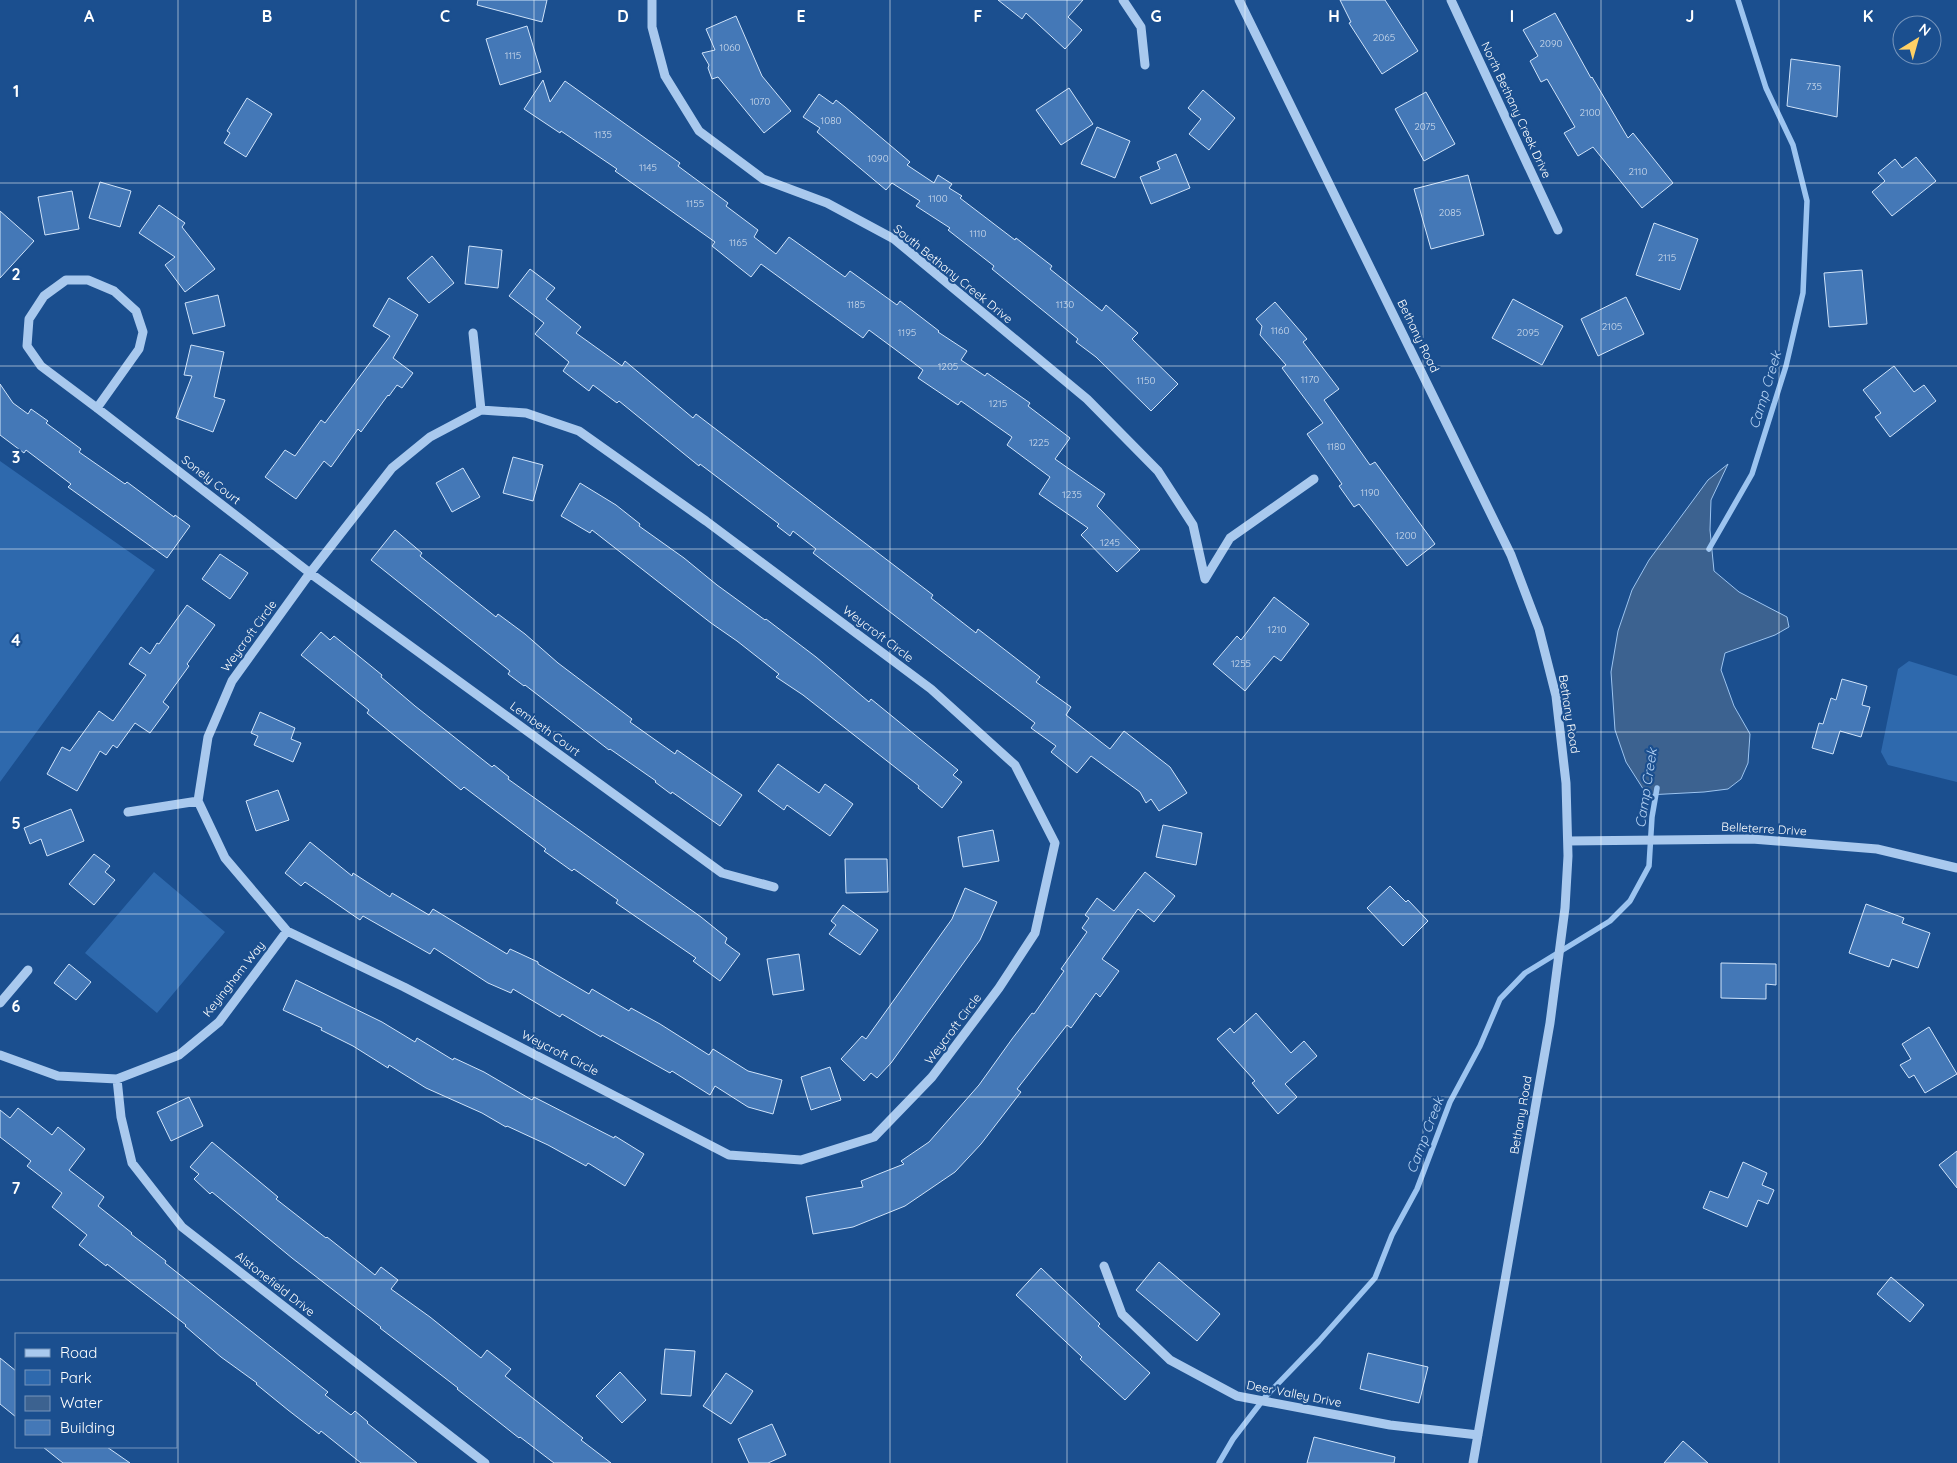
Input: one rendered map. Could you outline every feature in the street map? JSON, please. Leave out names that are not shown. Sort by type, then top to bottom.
[{"type":"street","name":"South Bethany Creek Drive","points":[[652,0],[652,27],[664,76],[699,131],[763,179],[826,203],[894,239],[1087,399],[1158,471],[1193,525],[1205,579],[1230,538],[1314,479]]},
{"type":"street","points":[[1123,0],[1140,27],[1145,65]]},
{"type":"street","name":"Bethany Road","points":[[1239,0],[1515,565],[1539,629],[1556,696],[1566,783],[1568,841],[1565,908],[1550,1023],[1473,1463]]},
{"type":"street","name":"North Bethany Creek Drive","points":[[1450,0],[1558,230]]},
{"type":"street","name":"Sonely Court","points":[[97,408],[139,349],[143,332],[136,311],[114,291],[88,280],[66,280],[44,296],[29,319],[27,346],[41,366],[310,573]]},
{"type":"street","points":[[473,333],[481,410]]},
{"type":"street","name":"Weycroft Circle","points":[[481,410],[526,413],[579,431],[706,521],[931,689],[1015,765],[1055,843],[1035,933],[999,988],[932,1077],[874,1137],[801,1160],[729,1155],[287,930],[225,858],[198,801],[208,737],[232,681],[310,573],[392,468],[430,437],[481,410]]},
{"type":"street","name":"Lembeth Court","points":[[310,573],[722,873],[774,887]]},
{"type":"street","points":[[128,812],[198,801]]},
{"type":"street","name":"Belleterre Drive","points":[[1568,841],[1752,839],[1877,849],[1957,868]]},
{"type":"street","name":"Keyingham Way","points":[[0,1055],[58,1076],[117,1079],[179,1055],[218,1022],[287,930]]},
{"type":"street","points":[[0,1004],[28,970]]},
{"type":"street","name":"Alstonefield Drive","points":[[117,1079],[121,1117],[132,1163],[182,1228],[485,1463]]},
{"type":"street","name":"Deer Valley Drive","points":[[1104,1266],[1122,1314],[1170,1360],[1237,1396],[1390,1426],[1478,1436]]},
{"type":"green space","points":[[0,461],[155,570],[0,782]]},
{"type":"green space","points":[[1909,661],[1957,676],[1957,782],[1888,765],[1881,752],[1898,669]]},
{"type":"green space","points":[[154,872],[225,932],[157,1013],[85,953]]},
{"type":"water","points":[[1728,464],[1711,500],[1710,530],[1714,571],[1739,592],[1787,617],[1789,627],[1775,635],[1725,653],[1721,670],[1734,706],[1750,734],[1748,763],[1741,779],[1728,789],[1647,795],[1626,762],[1615,730],[1611,672],[1618,631],[1632,590],[1649,560],[1708,480]]},
{"type":"building","points":[[478,0],[547,0],[542,22],[477,5]]},
{"type":"building","points":[[998,0],[1083,0],[1068,17],[1082,30],[1065,49],[1026,13],[1022,19]]},
{"type":"building","points":[[1340,0],[1385,0],[1418,51],[1382,74],[1349,23],[1351,22]]},
{"type":"building","points":[[1555,13],[1591,78],[1628,138],[1633,133],[1673,183],[1642,208],[1593,147],[1578,156],[1564,133],[1575,127],[1547,79],[1541,82],[1530,61],[1538,56],[1523,30]]},
{"type":"building","points":[[736,16],[762,76],[791,111],[764,133],[718,77],[712,79],[708,68],[709,65],[702,53],[715,50],[706,29]]},
{"type":"building","points":[[527,26],[541,72],[500,85],[486,39]]},
{"type":"building","points":[[1791,59],[1840,66],[1837,117],[1787,106]]},
{"type":"building","points":[[543,80],[550,102],[565,81],[680,163],[678,166],[728,203],[726,206],[758,230],[754,237],[776,254],[789,237],[845,277],[850,271],[897,305],[900,301],[938,332],[967,351],[961,360],[985,376],[987,373],[1030,403],[1028,406],[1070,438],[1055,459],[1105,494],[1097,506],[1140,550],[1117,572],[1081,535],[1088,528],[1039,494],[1050,477],[1007,445],[1012,437],[961,401],[958,405],[918,378],[923,370],[869,330],[863,338],[761,264],[751,277],[712,246],[715,242],[615,171],[617,169],[561,131],[560,133],[524,109]]},
{"type":"building","points":[[1069,88],[1093,124],[1061,145],[1036,110]]},
{"type":"building","points":[[1203,90],[1235,118],[1209,150],[1189,134],[1201,119],[1188,108]]},
{"type":"building","points":[[1426,92],[1455,144],[1424,161],[1395,109]]},
{"type":"building","points":[[819,94],[833,104],[836,100],[845,107],[910,162],[907,165],[934,183],[938,175],[952,184],[949,188],[962,196],[960,198],[1052,266],[1050,269],[1102,311],[1106,305],[1138,333],[1132,339],[1178,384],[1151,411],[1096,357],[1076,342],[1078,339],[992,269],[994,266],[948,230],[950,228],[916,206],[920,201],[892,183],[886,190],[817,132],[820,128],[803,117]]},
{"type":"building","points":[[247,98],[272,114],[246,157],[224,143],[230,133],[227,131]]},
{"type":"building","points":[[1097,127],[1130,141],[1115,178],[1081,164]]},
{"type":"building","points":[[1176,154],[1190,188],[1151,204],[1140,177],[1160,169],[1157,162]]},
{"type":"building","points":[[1916,157],[1936,181],[1892,216],[1872,192],[1885,181],[1878,173],[1895,159],[1902,168]]},
{"type":"building","points":[[1468,175],[1484,235],[1431,249],[1414,189]]},
{"type":"building","points":[[100,182],[131,191],[120,227],[89,218]]},
{"type":"building","points":[[72,191],[79,229],[45,235],[38,197]]},
{"type":"building","points":[[159,205],[185,223],[182,227],[215,269],[185,292],[165,265],[175,257],[139,233]]},
{"type":"building","points":[[0,211],[34,241],[0,278]]},
{"type":"building","points":[[1654,223],[1698,239],[1680,290],[1636,275]]},
{"type":"building","points":[[469,246],[502,250],[498,288],[465,284]]},
{"type":"building","points":[[432,256],[454,283],[429,303],[407,278]]},
{"type":"building","points":[[530,269],[555,288],[546,299],[581,327],[576,333],[622,366],[625,361],[693,418],[696,414],[933,595],[931,598],[976,633],[978,629],[1040,677],[1036,682],[1071,707],[1066,715],[1110,749],[1124,731],[1170,767],[1187,793],[1159,811],[1151,799],[1146,803],[1140,792],[1091,756],[1077,773],[1051,752],[1056,746],[1031,728],[1035,723],[813,553],[816,549],[793,531],[790,536],[777,526],[779,524],[700,464],[699,466],[619,401],[617,403],[593,385],[589,391],[563,371],[569,362],[535,334],[544,323],[509,296]]},
{"type":"building","points":[[1862,270],[1867,324],[1829,327],[1824,273]]},
{"type":"building","points":[[218,295],[225,326],[193,334],[185,303]]},
{"type":"building","points":[[1626,297],[1644,334],[1598,356],[1581,319]]},
{"type":"building","points":[[389,298],[418,315],[393,358],[413,373],[402,388],[397,385],[388,395],[361,432],[358,429],[331,467],[324,461],[296,499],[265,477],[285,450],[295,456],[321,420],[325,423],[390,336],[373,326]]},
{"type":"building","points":[[1513,299],[1563,326],[1542,365],[1492,338]]},
{"type":"building","points":[[1275,302],[1307,339],[1303,342],[1339,389],[1324,400],[1370,465],[1375,462],[1435,544],[1407,566],[1359,504],[1354,507],[1339,486],[1342,484],[1307,434],[1323,423],[1282,368],[1286,365],[1260,335],[1262,326],[1256,319]]},
{"type":"building","points":[[191,345],[224,352],[214,397],[225,400],[213,432],[176,418],[192,376],[184,375]]},
{"type":"building","points":[[1894,366],[1914,392],[1924,385],[1936,401],[1890,437],[1875,417],[1881,413],[1863,390]]},
{"type":"building","points":[[0,384],[13,403],[28,414],[31,409],[48,421],[46,423],[81,449],[79,452],[125,484],[127,482],[174,517],[175,515],[190,526],[167,558],[68,487],[71,484],[26,450],[24,453],[0,435]]},
{"type":"building","points":[[513,457],[543,465],[533,501],[503,493]]},
{"type":"building","points":[[463,468],[480,497],[452,512],[436,483]]},
{"type":"building","points":[[580,483],[616,505],[640,524],[639,526],[816,657],[869,702],[871,699],[958,770],[953,775],[962,782],[942,808],[918,788],[919,786],[803,695],[776,677],[779,674],[737,641],[711,623],[592,530],[590,533],[561,516]]},
{"type":"building","points":[[395,530],[422,553],[420,556],[496,617],[498,614],[525,634],[558,663],[632,719],[630,722],[675,754],[677,750],[742,795],[720,826],[609,750],[508,674],[510,671],[371,560]]},
{"type":"building","points":[[220,554],[248,573],[230,599],[202,579]]},
{"type":"building","points":[[1274,597],[1309,624],[1281,661],[1274,656],[1245,691],[1213,664],[1237,636],[1241,640]]},
{"type":"building","points":[[187,605],[215,625],[163,702],[169,707],[150,733],[135,723],[117,748],[113,745],[106,755],[100,751],[77,791],[47,774],[62,747],[70,751],[99,711],[113,721],[146,675],[129,664],[141,647],[150,654]]},
{"type":"building","points":[[321,632],[330,640],[334,636],[382,675],[381,677],[415,706],[492,767],[494,765],[509,777],[508,779],[701,917],[727,938],[725,943],[740,954],[720,981],[693,961],[696,958],[616,903],[618,900],[574,869],[572,871],[544,851],[546,849],[464,787],[461,790],[367,713],[369,710],[301,655]]},
{"type":"building","points":[[1842,679],[1867,686],[1862,705],[1870,707],[1861,737],[1840,731],[1833,754],[1812,748],[1819,723],[1823,724],[1831,698],[1836,700]]},
{"type":"building","points":[[260,712],[295,728],[291,739],[301,743],[293,762],[254,745],[258,736],[251,733]]},
{"type":"building","points":[[778,764],[819,793],[825,784],[853,804],[830,836],[787,805],[784,810],[758,791]]},
{"type":"building","points":[[278,790],[289,820],[256,831],[246,801]]},
{"type":"building","points":[[71,809],[84,841],[47,856],[41,839],[30,844],[24,828]]},
{"type":"building","points":[[1163,825],[1202,833],[1196,865],[1156,857]]},
{"type":"building","points":[[993,830],[999,861],[963,867],[958,837]]},
{"type":"building","points":[[310,842],[352,876],[353,873],[390,897],[392,893],[429,915],[433,909],[507,954],[510,949],[538,962],[538,964],[589,994],[592,989],[629,1011],[631,1008],[709,1055],[713,1049],[748,1071],[782,1080],[773,1114],[748,1107],[715,1086],[710,1095],[672,1071],[670,1073],[562,1014],[560,1017],[513,989],[511,993],[488,983],[434,948],[430,954],[363,916],[360,920],[305,882],[301,886],[285,873]]},
{"type":"building","points":[[94,854],[110,866],[105,872],[115,880],[94,905],[69,884]]},
{"type":"building","points":[[845,859],[887,859],[888,892],[846,893]]},
{"type":"building","points":[[1145,872],[1175,896],[1154,922],[1138,909],[1102,959],[1119,971],[1100,997],[1096,993],[1071,1028],[1067,1025],[1017,1089],[1021,1092],[981,1144],[955,1172],[905,1206],[853,1227],[813,1234],[806,1197],[863,1187],[861,1181],[904,1164],[901,1161],[929,1142],[979,1085],[1032,1013],[1034,1014],[1064,971],[1061,969],[1087,932],[1082,928],[1089,918],[1085,915],[1097,898],[1114,911]]},
{"type":"building","points":[[1390,886],[1406,902],[1408,900],[1428,921],[1403,946],[1367,908]]},
{"type":"building","points":[[965,888],[997,902],[980,940],[891,1063],[877,1078],[871,1073],[864,1081],[841,1059],[862,1036],[866,1039],[952,919]]},
{"type":"building","points":[[1866,904],[1904,918],[1902,923],[1930,933],[1918,968],[1892,959],[1889,967],[1849,953]]},
{"type":"building","points":[[843,905],[878,930],[860,955],[829,934],[836,925],[831,921]]},
{"type":"building","points":[[799,954],[804,990],[773,995],[767,959]]},
{"type":"building","points":[[1721,963],[1776,964],[1776,985],[1766,984],[1766,999],[1721,998]]},
{"type":"building","points":[[69,964],[91,982],[76,1000],[54,983]]},
{"type":"building","points":[[296,980],[382,1022],[415,1042],[417,1038],[453,1060],[454,1058],[484,1072],[532,1100],[534,1097],[614,1138],[615,1136],[644,1154],[625,1186],[588,1163],[586,1166],[548,1145],[426,1088],[389,1065],[388,1068],[353,1046],[321,1030],[322,1028],[283,1010]]},
{"type":"building","points":[[1256,1013],[1291,1053],[1304,1041],[1317,1056],[1285,1084],[1297,1097],[1278,1114],[1252,1083],[1255,1081],[1217,1039],[1230,1028],[1234,1033]]},
{"type":"building","points":[[1929,1027],[1957,1074],[1925,1093],[1914,1075],[1909,1078],[1900,1065],[1911,1059],[1902,1044]]},
{"type":"building","points":[[830,1067],[841,1100],[811,1110],[801,1077]]},
{"type":"building","points":[[189,1097],[203,1126],[171,1141],[157,1112]]},
{"type":"building","points":[[18,1108],[52,1135],[58,1127],[85,1149],[69,1170],[104,1197],[98,1206],[166,1261],[165,1263],[328,1392],[325,1395],[351,1415],[355,1411],[417,1463],[361,1463],[321,1431],[319,1434],[257,1383],[221,1357],[186,1325],[107,1264],[106,1266],[79,1245],[87,1235],[52,1207],[62,1193],[27,1166],[31,1161],[0,1137],[0,1110],[10,1118]]},
{"type":"building","points":[[212,1142],[278,1197],[276,1199],[375,1275],[381,1267],[398,1280],[391,1289],[430,1317],[481,1358],[487,1350],[511,1369],[505,1376],[583,1438],[581,1440],[611,1463],[554,1463],[519,1438],[380,1328],[212,1192],[210,1194],[194,1179],[199,1174],[190,1167]]},
{"type":"building","points":[[1957,1151],[1957,1188],[1939,1165]]},
{"type":"building","points":[[1743,1162],[1767,1173],[1762,1185],[1774,1190],[1768,1204],[1758,1200],[1747,1227],[1703,1208],[1710,1191],[1728,1198]]},
{"type":"building","points":[[1159,1262],[1220,1314],[1197,1341],[1136,1290]]},
{"type":"building","points":[[1041,1268],[1100,1324],[1098,1326],[1150,1373],[1125,1400],[1080,1359],[1082,1357],[1016,1295]]},
{"type":"building","points":[[1891,1277],[1924,1305],[1910,1322],[1877,1294]]},
{"type":"building","points":[[665,1349],[695,1351],[691,1396],[661,1394]]},
{"type":"building","points":[[1368,1353],[1428,1367],[1419,1403],[1360,1389]]},
{"type":"building","points":[[0,1358],[15,1370],[15,1416],[0,1404]]},
{"type":"building","points":[[620,1372],[646,1400],[622,1423],[596,1396]]},
{"type":"building","points":[[726,1373],[753,1391],[731,1424],[703,1406]]},
{"type":"building","points":[[772,1424],[786,1455],[768,1463],[749,1463],[738,1439]]},
{"type":"building","points":[[1314,1437],[1395,1457],[1394,1463],[1307,1463]]},
{"type":"building","points":[[1683,1441],[1708,1463],[1664,1463]]},
{"type":"building","points":[[44,1448],[108,1448],[130,1463],[63,1463]]},
{"type":"waterway","name":"Camp Creek","points":[[1709,549],[1752,474],[1786,366],[1803,293],[1807,201],[1793,145],[1766,88],[1738,0]]},
{"type":"waterway","name":"Camp Creek","points":[[1219,1463],[1233,1439],[1266,1396],[1319,1341],[1375,1278],[1392,1235],[1417,1189],[1450,1102],[1480,1046],[1500,999],[1525,973],[1610,921],[1630,901],[1649,866],[1652,817],[1657,788]]}]
